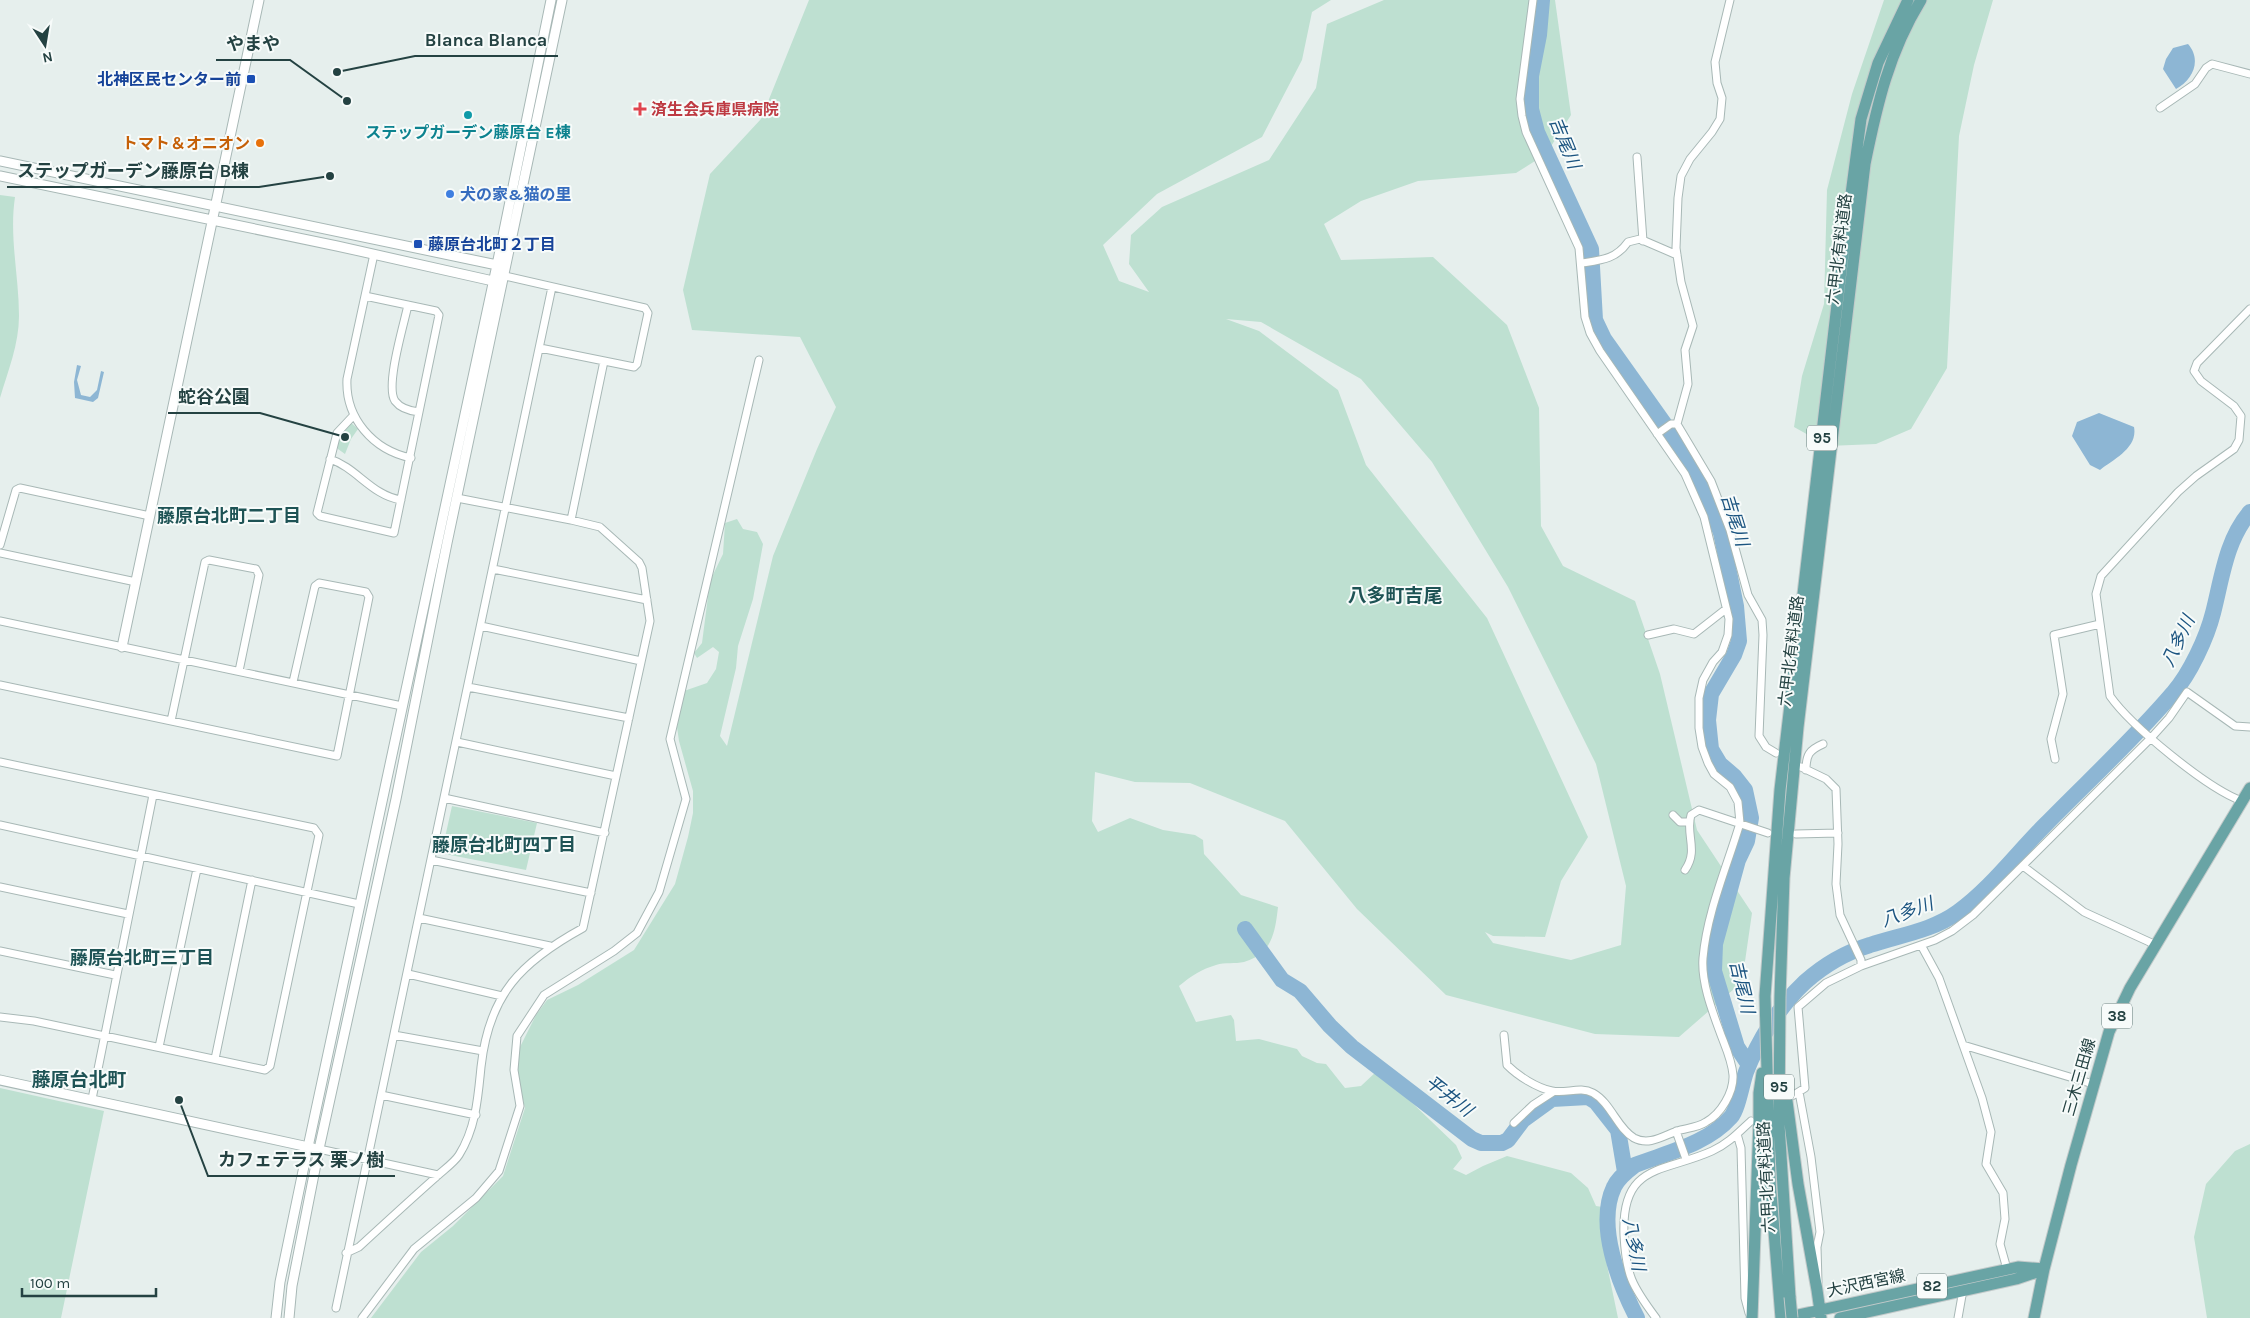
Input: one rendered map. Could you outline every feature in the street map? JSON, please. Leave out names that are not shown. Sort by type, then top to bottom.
[{"type":"main road","name":"六甲北有料道路","points":[[1792,1318],[1784,1298],[1770,1181],[1766,1042],[1765,996],[1780,790],[1852,180],[1862,119],[1878,63],[1908,0]]},
{"type":"main road","name":"六甲北有料道路","points":[[1782,1318],[1784,1298],[1779,1124],[1780,997],[1784,878],[1798,727],[1865,164],[1880,94],[1896,46],[1921,0]]},
{"type":"main road","name":"三木三田線","points":[[2034,1318],[2044,1269],[2093,1084],[2109,1032],[2130,988],[2250,788]]},
{"type":"main road","points":[[1780,997],[1789,1126],[1820,1314]]},
{"type":"main road","points":[[1751,1318],[1759,1120],[1758,1093],[1766,1042]]},
{"type":"main road","name":"大沢西宮線","points":[[1782,1318],[1820,1314],[2007,1269],[2018,1267],[2044,1269]]},
{"type":"main road","name":"大沢西宮線","points":[[1840,1318],[2016,1279],[2044,1269]]},
{"type":"street","points":[[122,647],[259,0]]},
{"type":"street","points":[[276,1318],[280,1282],[308,1147],[497,265],[551,0]]},
{"type":"street","points":[[289,1318],[292,1286],[319,1149],[396,799],[457,498],[562,0]]},
{"type":"street","points":[[1504,1035],[1507,1066],[1535,1084],[1553,1092],[1582,1090],[1594,1093],[1634,1138],[1648,1142],[1707,1122],[1725,1101],[1731,1089],[1733,1075],[1730,1055],[1708,994],[1703,959],[1711,914],[1741,825],[1738,802],[1730,787],[1714,774],[1702,747],[1698,698],[1703,680],[1722,652],[1728,635],[1729,619],[1704,517],[1685,474],[1659,433],[1600,351],[1590,333],[1583,300],[1582,263],[1579,248],[1526,132],[1520,99],[1533,0]]},
{"type":"street","points":[[1659,433],[1674,424],[1688,384],[1685,350],[1693,326],[1681,282],[1677,255],[1678,198],[1681,176],[1690,159],[1720,119],[1722,98],[1717,83],[1714,62],[1730,0]]},
{"type":"street","points":[[2160,108],[2195,84],[2206,68],[2212,64],[2250,74]]},
{"type":"street","points":[[1638,157],[1643,240]]},
{"type":"street","points":[[0,161],[216,208],[497,265],[505,276]]},
{"type":"street","points":[[0,176],[374,254],[493,281],[505,276],[645,308],[648,313],[637,364],[634,367],[540,348]]},
{"type":"street","points":[[1582,263],[1601,260],[1620,253],[1628,242],[1640,239],[1677,255]]},
{"type":"street","points":[[374,254],[347,379],[346,394],[353,416],[366,433],[387,450],[397,455],[411,458]]},
{"type":"street","points":[[336,1308],[346,1253],[408,974],[552,287]]},
{"type":"street","points":[[353,416],[337,433],[317,513],[320,516],[394,533],[439,315],[436,311],[365,296]]},
{"type":"street","points":[[408,305],[391,384],[396,401],[409,410],[419,412]]},
{"type":"street","points":[[2242,801],[2227,796],[2207,782],[2149,737],[2116,705],[2110,696],[2096,594],[2101,576],[2178,492],[2196,476],[2234,449],[2239,440],[2241,416],[2234,406],[2201,381],[2194,370],[2197,362],[2250,309]]},
{"type":"street","points":[[362,1318],[414,1249],[476,1198],[499,1172],[520,1106],[514,1070],[517,1036],[544,995],[614,951],[637,933],[659,892],[686,799],[670,739],[759,360]]},
{"type":"street","points":[[571,520],[604,361]]},
{"type":"street","points":[[1674,424],[1711,481],[1730,530],[1748,595],[1762,620],[1764,635],[1759,736],[1766,747],[1776,753]]},
{"type":"street","points":[[330,459],[340,462],[387,497],[401,500]]},
{"type":"street","points":[[0,545],[16,490],[20,488],[150,516]]},
{"type":"street","points":[[346,1253],[359,1247],[459,1156],[476,1115],[483,1051],[489,1026],[502,996],[519,972],[550,946],[583,928],[650,621],[642,568],[639,562],[600,527],[457,498]]},
{"type":"street","points":[[0,553],[136,582]]},
{"type":"street","points":[[172,721],[183,659],[205,562],[208,560],[256,569],[259,575],[239,671]]},
{"type":"street","points":[[493,569],[646,600]]},
{"type":"street","points":[[0,685],[337,756],[369,597],[366,592],[319,583],[315,586],[293,682]]},
{"type":"street","points":[[1648,635],[1674,629],[1694,634],[1726,610]]},
{"type":"street","points":[[0,621],[402,706]]},
{"type":"street","points":[[2055,759],[2051,739],[2063,694],[2054,635],[2100,624]]},
{"type":"street","points":[[481,626],[640,661]]},
{"type":"street","points":[[468,687],[629,718]]},
{"type":"street","points":[[1792,1096],[1804,1088],[1798,1007],[1826,983],[1861,963],[1921,945],[1952,931],[1973,916],[2169,718],[2187,692],[2235,726],[2250,727]]},
{"type":"street","points":[[457,742],[616,776]]},
{"type":"street","points":[[1823,744],[1811,749],[1806,757],[1804,768],[1826,779],[1836,789],[1838,833],[1836,884],[1840,915],[1861,963]]},
{"type":"street","points":[[0,762],[314,828],[319,835],[270,1066],[265,1070],[34,1021],[0,1017]]},
{"type":"street","points":[[92,1099],[115,975],[153,795]]},
{"type":"street","points":[[444,798],[605,833]]},
{"type":"street","points":[[1685,870],[1689,864],[1693,846],[1689,822],[1691,815],[1699,810],[1768,833]]},
{"type":"street","points":[[1673,815],[1680,822],[1689,822]]},
{"type":"street","points":[[0,825],[359,904]]},
{"type":"street","points":[[1796,834],[1838,833]]},
{"type":"street","points":[[431,860],[591,893]]},
{"type":"street","points":[[2023,866],[2084,912],[2156,945]]},
{"type":"street","points":[[159,1047],[197,869]]},
{"type":"street","points":[[215,1059],[252,880]]},
{"type":"street","points":[[0,888],[128,914]]},
{"type":"street","points":[[419,918],[550,946]]},
{"type":"street","points":[[1921,945],[1939,978],[1982,1098],[1991,1132],[1986,1164],[2003,1193],[2005,1219],[2000,1244],[2007,1269]]},
{"type":"street","points":[[0,951],[115,975]]},
{"type":"street","points":[[408,974],[502,996]]},
{"type":"street","points":[[394,1035],[483,1051]]},
{"type":"street","points":[[1963,1045],[2093,1084]]},
{"type":"street","points":[[0,1080],[438,1174]]},
{"type":"street","points":[[1514,1123],[1533,1105],[1553,1092]]},
{"type":"street","points":[[1799,1092],[1820,1232],[1818,1247],[1820,1273],[1817,1290]]},
{"type":"street","points":[[381,1095],[476,1115]]},
{"type":"street","points":[[1656,1318],[1635,1291],[1626,1261],[1624,1224],[1626,1204],[1637,1182],[1652,1171],[1685,1158],[1712,1151],[1731,1140],[1751,1121]]},
{"type":"street","points":[[1677,1133],[1685,1158]]},
{"type":"street","points":[[1737,1134],[1742,1148],[1745,1298],[1751,1318]]},
{"type":"street","points":[[1958,1318],[1964,1290]]},
{"type":"green space","points":[[809,0],[1331,0],[1312,12],[1302,60],[1262,137],[1157,194],[1103,245],[1119,281],[1149,292],[1129,264],[1131,235],[1162,207],[1269,160],[1316,88],[1327,24],[1384,0],[1555,0],[1571,115],[1546,154],[1516,173],[1418,181],[1361,201],[1324,224],[1341,260],[1433,257],[1507,325],[1539,408],[1541,526],[1563,566],[1635,601],[1660,674],[1697,830],[1752,913],[1742,982],[1679,1037],[1595,1034],[1446,995],[1357,909],[1285,821],[1190,783],[1135,782],[1095,772],[1092,821],[1098,832],[1130,818],[1163,830],[1195,835],[1203,840],[1204,854],[1241,895],[1278,907],[1273,934],[1261,954],[1244,962],[1219,964],[1206,969],[1192,976],[1179,986],[1196,1022],[1231,1015],[1234,1020],[1236,1041],[1259,1039],[1297,1049],[1302,1056],[1317,1063],[1326,1064],[1345,1088],[1361,1086],[1378,1070],[1456,1145],[1462,1158],[1453,1169],[1466,1175],[1507,1156],[1571,1173],[1588,1188],[1596,1206],[1609,1208],[1603,1246],[1618,1318],[371,1318],[421,1252],[453,1226],[503,1176],[525,1108],[517,1075],[518,1051],[536,1015],[547,1000],[578,985],[634,950],[675,884],[693,813],[693,791],[677,727],[684,691],[707,683],[716,669],[719,652],[713,647],[697,658],[694,653],[702,643],[710,581],[723,554],[725,523],[737,519],[743,529],[757,532],[763,544],[753,599],[738,646],[736,668],[720,736],[727,746],[773,556],[836,407],[800,337],[692,330],[683,290],[710,174],[761,119]],"holes":[[[1226,319],[1261,322],[1361,379],[1432,462],[1508,587],[1596,764],[1626,886],[1621,945],[1571,960],[1493,943],[1485,932],[1493,936],[1545,937],[1561,881],[1588,837],[1487,618],[1366,465],[1338,390],[1259,331]]]},
{"type":"green space","points":[[1884,0],[1993,0],[1974,65],[1959,136],[1947,368],[1911,429],[1876,444],[1828,446],[1794,427],[1802,376],[1824,304],[1827,190],[1852,94]]},
{"type":"green space","points":[[0,195],[15,197],[13,227],[19,301],[19,326],[10,368],[0,398]]},
{"type":"green space","points":[[349,421],[358,429],[351,439],[345,454],[338,449],[338,436]]},
{"type":"green space","points":[[452,806],[537,823],[526,870],[445,854],[442,851]]},
{"type":"green space","points":[[0,1088],[104,1111],[61,1318],[0,1318]]},
{"type":"green space","points":[[2250,1144],[2250,1318],[2207,1318],[2194,1237],[2206,1184],[2235,1151]]},
{"type":"water","points":[[2188,44],[2194,57],[2194,69],[2187,80],[2176,89],[2163,69],[2166,59],[2173,48]]},
{"type":"water","points":[[77,365],[81,366],[77,380],[81,395],[90,397],[97,390],[101,371],[104,372],[98,398],[93,402],[75,398],[74,382]]},
{"type":"water","points":[[2099,413],[2134,427],[2134,434],[2129,447],[2100,470],[2090,465],[2072,436],[2077,422]]},
{"type":"waterway","name":"吉尾川","points":[[1542,0],[1539,35],[1531,76],[1531,109],[1537,132],[1591,249],[1595,320],[1604,339],[1680,446],[1701,481],[1721,533],[1736,606],[1739,641],[1734,655],[1711,694],[1708,720],[1711,749],[1720,764],[1734,776],[1745,790],[1751,818],[1747,841],[1738,860],[1715,944],[1714,971],[1737,1047],[1749,1065]]},
{"type":"waterway","name":"八多川","points":[[1637,1318],[1617,1271],[1609,1236],[1607,1219],[1609,1202],[1618,1181],[1635,1165],[1699,1141],[1711,1134],[1731,1117],[1738,1102],[1746,1072],[1763,1036],[1787,1001],[1805,982],[1827,965],[1853,951],[1938,924],[1970,903],[2142,727],[2186,676],[2197,655],[2210,623],[2230,547],[2235,535],[2250,512]]},
{"type":"waterway","name":"平井川","points":[[1245,929],[1282,980],[1300,991],[1330,1026],[1352,1047],[1472,1139],[1481,1143],[1502,1143],[1508,1140],[1523,1120],[1552,1099],[1588,1097],[1596,1102],[1618,1130],[1625,1172]]},
{"type":"place","name":"Blanca Blanca","points":[[337,72]]},
{"type":"place","name":"北神区民センター前","points":[[251,79]]},
{"type":"place","name":"やまや","points":[[347,101]]},
{"type":"place","name":"済生会兵庫県病院","points":[[640,109]]},
{"type":"place","name":"ステップガーデン藤原台 E棟","points":[[468,115]]},
{"type":"place","name":"トマト＆オニオン","points":[[260,143]]},
{"type":"place","name":"ステップガーデン藤原台 B棟","points":[[330,176]]},
{"type":"place","name":"犬の家&猫の里","points":[[450,194]]},
{"type":"place","name":"藤原台北町２丁目","points":[[418,244]]},
{"type":"place","name":"蛇谷公園","points":[[345,437]]},
{"type":"place","name":"カフェテラス 栗ノ樹","points":[[179,1100]]},
{"type":"district","name":"藤原台北町二丁目","points":[[229,516]]},
{"type":"district","name":"八多町吉尾","points":[[1395,596]]},
{"type":"district","name":"藤原台北町四丁目","points":[[504,845]]},
{"type":"district","name":"藤原台北町三丁目","points":[[142,958]]},
{"type":"district","name":"藤原台北町","points":[[79,1080]]}]
